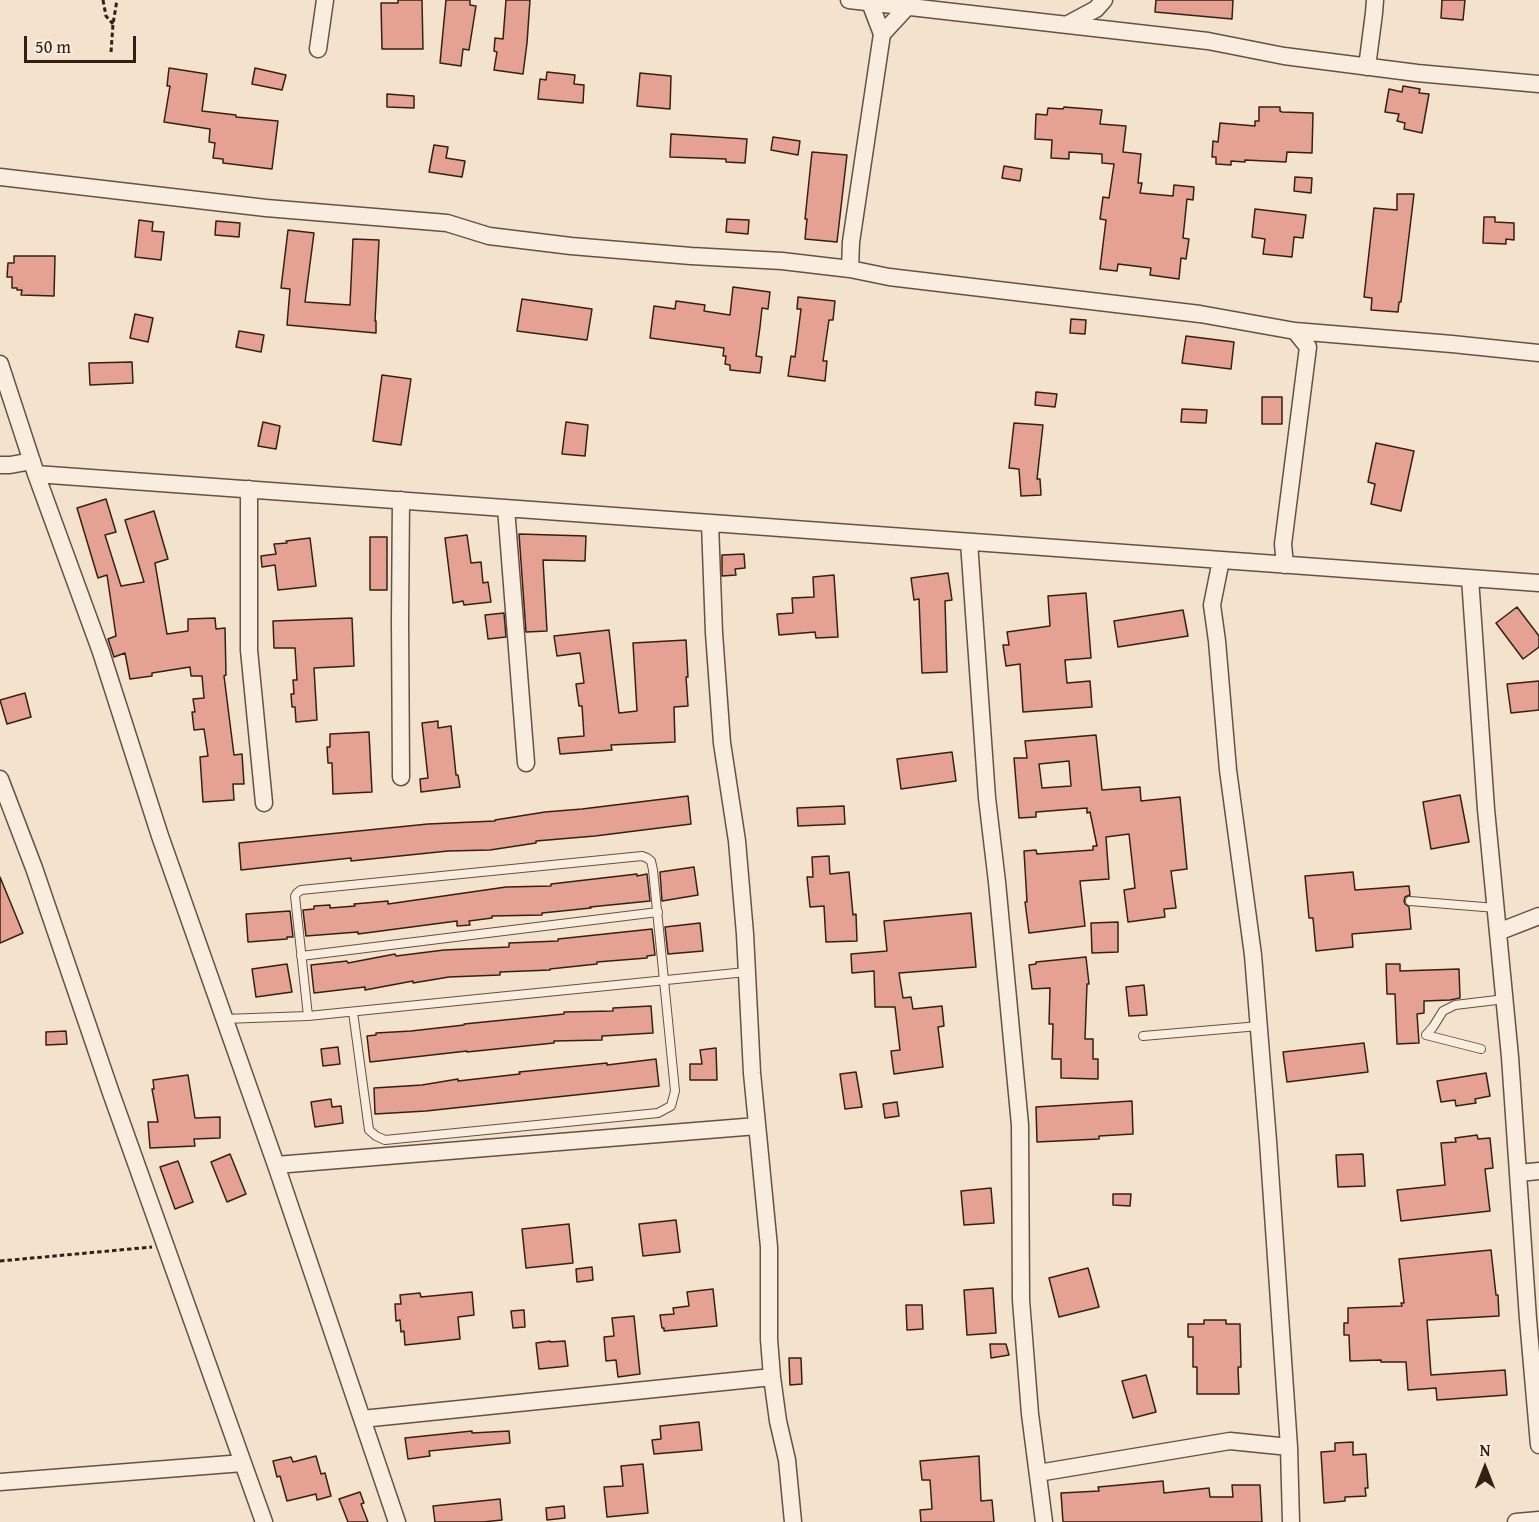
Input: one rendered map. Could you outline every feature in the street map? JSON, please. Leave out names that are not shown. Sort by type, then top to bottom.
[{"type":"street","points":[[318,49],[325,0]]},
{"type":"street","points":[[849,0],[1208,41],[1284,56],[1367,67],[1539,84]]},
{"type":"street","points":[[1068,24],[1096,9],[1104,0]]},
{"type":"street","points":[[1367,67],[1375,0]]},
{"type":"street","points":[[850,269],[882,34],[870,1]]},
{"type":"street","points":[[882,34],[907,7]]},
{"type":"street","points":[[0,177],[266,208],[447,223],[489,236],[571,246],[782,261],[850,269],[889,277],[1200,314],[1295,331],[1539,353]]},
{"type":"street","points":[[1285,565],[1283,544],[1308,347],[1295,331]]},
{"type":"street","points":[[1308,347],[1332,334]]},
{"type":"street","points":[[0,364],[34,467],[101,652],[160,836],[276,1166],[397,1522]]},
{"type":"street","points":[[0,465],[249,489],[1539,583]]},
{"type":"street","points":[[249,489],[249,650],[264,803]]},
{"type":"street","points":[[401,500],[401,777]]},
{"type":"street","points":[[506,508],[526,763]]},
{"type":"street","points":[[710,523],[714,633],[722,743],[737,842],[745,934],[752,1073],[768,1247],[768,1339],[778,1421],[787,1460],[793,1522]]},
{"type":"street","points":[[969,542],[987,798],[1020,1125],[1021,1300],[1030,1414],[1044,1522]]},
{"type":"street","points":[[1221,560],[1212,605],[1228,770],[1253,955],[1289,1447],[1291,1522]]},
{"type":"street","points":[[1470,578],[1486,809],[1505,999],[1539,1437]]},
{"type":"street","points":[[0,779],[3,805],[33,868],[264,1522]]},
{"type":"street","points":[[1498,932],[1539,916]]},
{"type":"street","points":[[276,1166],[757,1126]]},
{"type":"street","points":[[1519,1173],[1539,1171]]},
{"type":"street","points":[[362,1419],[772,1377]]},
{"type":"street","points":[[1038,1473],[1230,1441],[1289,1447]]},
{"type":"street","points":[[0,1482],[243,1463]]},
{"type":"street","points":[[1516,1522],[1539,1520]]},
{"type":"lane","points":[[308,1016],[297,893],[306,889],[642,856],[651,861],[675,1091],[671,1106],[658,1113],[385,1140],[375,1136],[369,1130],[353,1012]]},
{"type":"lane","points":[[1410,901],[1496,908]]},
{"type":"lane","points":[[302,956],[658,912]]},
{"type":"lane","points":[[224,1019],[353,1012],[746,972]]},
{"type":"lane","points":[[1481,1049],[1426,1035],[1443,1011],[1455,1005],[1505,999]]},
{"type":"lane","points":[[1143,1036],[1259,1026]]},
{"type":"path","points":[[103,0],[106,16],[113,24]]},
{"type":"path","points":[[111,52],[117,0]]},
{"type":"path","points":[[0,1261],[165,1246]]},
{"type":"building","points":[[398,0],[422,0],[423,49],[382,49],[381,3],[398,3]]},
{"type":"building","points":[[446,0],[470,0],[470,5],[476,6],[469,50],[463,49],[461,66],[440,63]]},
{"type":"building","points":[[506,0],[530,0],[523,74],[494,70],[497,52],[494,51],[495,38],[503,39]]},
{"type":"building","points":[[1156,0],[1233,0],[1232,19],[1155,12]]},
{"type":"building","points":[[1442,0],[1465,0],[1463,20],[1441,18]]},
{"type":"building","points":[[169,68],[207,74],[202,111],[278,121],[272,169],[223,163],[223,159],[213,158],[215,143],[209,142],[210,129],[164,122],[170,86],[167,86]]},
{"type":"building","points":[[255,68],[286,75],[282,90],[252,84]]},
{"type":"building","points":[[547,72],[575,75],[574,84],[584,85],[583,103],[538,99],[540,79],[546,80]]},
{"type":"building","points":[[640,73],[671,76],[670,109],[637,106]]},
{"type":"building","points":[[1403,86],[1420,89],[1419,93],[1429,94],[1422,133],[1404,129],[1405,123],[1397,121],[1399,114],[1385,112],[1389,89],[1402,92]]},
{"type":"building","points":[[387,94],[414,96],[414,108],[387,107]]},
{"type":"building","points":[[1064,107],[1102,110],[1100,124],[1126,126],[1123,152],[1141,154],[1138,183],[1142,183],[1140,193],[1173,196],[1174,185],[1194,187],[1193,200],[1187,199],[1183,238],[1189,239],[1186,259],[1181,258],[1179,279],[1150,275],[1151,268],[1118,264],[1117,271],[1100,269],[1106,220],[1100,219],[1103,197],[1109,198],[1114,164],[1102,163],[1102,154],[1069,152],[1069,159],[1051,158],[1052,140],[1035,139],[1036,114],[1047,115],[1048,108],[1063,109]]},
{"type":"building","points":[[1259,107],[1280,107],[1282,112],[1313,113],[1312,153],[1287,152],[1286,162],[1245,160],[1245,162],[1231,161],[1231,165],[1216,164],[1216,157],[1212,157],[1213,141],[1218,142],[1220,123],[1255,126],[1255,121],[1259,121]]},
{"type":"building","points":[[671,134],[747,139],[745,163],[726,162],[726,159],[670,157]]},
{"type":"building","points":[[773,137],[800,141],[798,155],[771,150]]},
{"type":"building","points":[[434,145],[448,147],[446,158],[465,161],[462,177],[429,172]]},
{"type":"building","points":[[812,152],[847,155],[837,242],[805,239]]},
{"type":"building","points":[[1004,166],[1022,169],[1020,181],[1002,178]]},
{"type":"building","points":[[1295,177],[1312,178],[1311,193],[1294,191]]},
{"type":"building","points":[[1397,194],[1414,194],[1401,302],[1399,302],[1398,312],[1371,310],[1372,298],[1364,297],[1374,208],[1397,210]]},
{"type":"building","points":[[1255,209],[1306,215],[1303,238],[1294,237],[1292,257],[1263,254],[1265,239],[1252,237]]},
{"type":"building","points":[[1484,217],[1495,217],[1495,222],[1514,223],[1514,240],[1506,239],[1506,244],[1483,243]]},
{"type":"building","points":[[727,219],[749,220],[748,234],[726,232]]},
{"type":"building","points":[[139,220],[153,222],[152,231],[164,232],[161,260],[135,257]]},
{"type":"building","points":[[216,221],[240,223],[239,237],[215,235]]},
{"type":"building","points":[[288,230],[314,233],[305,302],[350,305],[353,239],[379,240],[376,333],[287,325],[290,289],[281,288]]},
{"type":"building","points":[[14,256],[55,256],[54,296],[21,295],[22,290],[12,288],[12,277],[7,277],[8,263],[14,263]]},
{"type":"building","points":[[733,287],[770,292],[768,309],[762,308],[756,356],[762,357],[760,373],[730,370],[730,365],[725,364],[724,348],[650,338],[654,306],[675,309],[676,301],[705,305],[704,311],[730,315]]},
{"type":"building","points":[[798,297],[835,301],[833,320],[829,320],[823,361],[827,361],[825,381],[788,376],[791,356],[795,357],[801,309],[797,309]]},
{"type":"building","points":[[522,299],[592,309],[587,340],[517,331]]},
{"type":"building","points":[[135,314],[153,318],[148,342],[130,338]]},
{"type":"building","points":[[1071,319],[1086,320],[1085,334],[1070,333]]},
{"type":"building","points":[[239,331],[264,335],[261,352],[236,347]]},
{"type":"building","points":[[1186,336],[1234,342],[1231,369],[1182,363]]},
{"type":"building","points":[[132,362],[133,383],[90,385],[89,363]]},
{"type":"building","points":[[382,375],[411,379],[401,445],[373,441]]},
{"type":"building","points":[[1036,392],[1057,394],[1055,407],[1035,405]]},
{"type":"building","points":[[1262,397],[1282,397],[1282,424],[1262,424]]},
{"type":"building","points":[[1182,409],[1207,410],[1206,423],[1181,422]]},
{"type":"building","points":[[263,422],[280,426],[276,449],[258,446]]},
{"type":"building","points":[[566,422],[588,425],[585,456],[562,454]]},
{"type":"building","points":[[1014,423],[1043,425],[1037,479],[1040,479],[1041,495],[1021,496],[1019,469],[1009,468]]},
{"type":"building","points":[[1376,443],[1414,451],[1401,511],[1371,504],[1375,484],[1368,482]]},
{"type":"building","points":[[106,499],[116,532],[105,535],[121,586],[144,582],[125,520],[154,511],[168,559],[155,563],[167,634],[188,631],[188,619],[215,618],[216,629],[225,628],[226,675],[224,676],[234,755],[242,754],[244,784],[233,784],[234,800],[203,802],[200,757],[208,756],[204,729],[194,730],[192,712],[195,712],[193,699],[204,698],[202,676],[191,676],[190,667],[130,679],[125,653],[114,657],[108,639],[116,636],[107,575],[98,578],[77,508]]},
{"type":"building","points":[[519,534],[586,536],[585,561],[543,560],[547,631],[526,632]]},
{"type":"building","points":[[467,535],[471,563],[481,562],[483,583],[488,582],[491,602],[464,605],[463,601],[453,603],[445,538]]},
{"type":"building","points":[[370,537],[387,537],[387,590],[370,590]]},
{"type":"building","points":[[310,538],[316,586],[278,590],[275,565],[262,567],[261,556],[276,554],[274,544]]},
{"type":"building","points":[[744,554],[745,568],[735,569],[736,575],[722,576],[722,555]]},
{"type":"building","points":[[948,573],[952,600],[945,601],[947,672],[922,673],[919,599],[914,600],[911,578]]},
{"type":"building","points":[[834,575],[838,637],[816,638],[815,632],[779,635],[777,614],[793,613],[792,598],[814,597],[813,577]]},
{"type":"building","points":[[1086,593],[1091,658],[1065,660],[1067,683],[1090,681],[1092,707],[1023,712],[1020,664],[1006,666],[1003,645],[1009,645],[1007,632],[1050,626],[1048,596]]},
{"type":"building","points":[[1517,607],[1539,636],[1539,647],[1523,659],[1496,623]]},
{"type":"building","points":[[1183,610],[1188,636],[1118,647],[1114,621]]},
{"type":"building","points":[[504,613],[506,637],[488,639],[485,615]]},
{"type":"building","points":[[352,618],[354,666],[314,668],[317,720],[296,722],[291,694],[294,694],[293,680],[297,680],[295,648],[274,648],[273,621]]},
{"type":"building","points":[[609,630],[619,713],[637,711],[633,643],[686,640],[688,706],[674,707],[675,742],[611,745],[612,750],[560,754],[558,738],[584,736],[582,706],[579,706],[576,684],[584,683],[580,653],[557,656],[554,636]]},
{"type":"building","points":[[1539,681],[1539,710],[1511,713],[1507,684]]},
{"type":"building","points":[[25,693],[31,717],[7,724],[0,700]]},
{"type":"building","points":[[438,721],[438,728],[451,726],[456,775],[458,775],[460,787],[421,792],[420,779],[428,778],[422,723]]},
{"type":"building","points":[[369,732],[372,792],[333,794],[332,763],[328,763],[327,747],[330,747],[330,734]]},
{"type":"building","points":[[1096,735],[1102,790],[1140,787],[1141,801],[1180,797],[1187,869],[1171,871],[1176,908],[1164,909],[1165,917],[1128,922],[1124,890],[1135,888],[1129,834],[1106,837],[1109,879],[1080,881],[1085,926],[1029,933],[1025,902],[1027,902],[1024,851],[1036,850],[1037,854],[1093,850],[1093,846],[1097,846],[1090,812],[1087,813],[1087,808],[1036,812],[1036,817],[1019,818],[1014,758],[1027,758],[1025,741]],"holes":[[[1069,761],[1071,786],[1042,788],[1039,764]]]},
{"type":"building","points":[[952,752],[956,781],[901,789],[897,759]]},
{"type":"building","points":[[1460,795],[1469,842],[1431,849],[1423,802]]},
{"type":"building","points":[[688,796],[691,824],[536,841],[536,843],[490,850],[448,851],[351,861],[351,858],[241,870],[239,843],[428,824],[495,821],[545,812]]},
{"type":"building","points":[[844,806],[845,824],[798,826],[797,808]]},
{"type":"building","points":[[829,856],[830,874],[849,872],[853,915],[856,914],[857,941],[826,942],[824,906],[810,907],[807,877],[813,877],[812,857]]},
{"type":"building","points":[[694,867],[698,895],[662,901],[660,872]]},
{"type":"building","points":[[1353,872],[1355,890],[1409,886],[1410,895],[1405,897],[1404,901],[1409,907],[1411,929],[1352,934],[1353,947],[1316,951],[1313,918],[1309,918],[1305,876]]},
{"type":"building","points":[[637,874],[637,876],[647,874],[650,901],[542,913],[542,915],[492,916],[492,918],[469,921],[470,925],[457,926],[457,921],[358,934],[358,932],[306,936],[303,910],[314,909],[314,906],[330,905],[330,908],[388,901],[388,904],[506,887],[551,886],[551,884]]},
{"type":"building","points":[[0,877],[23,933],[0,943]]},
{"type":"building","points":[[290,911],[293,937],[248,942],[246,914]]},
{"type":"building","points":[[971,913],[976,967],[899,973],[903,998],[911,997],[913,1009],[942,1006],[944,1026],[938,1027],[943,1067],[894,1074],[891,1051],[900,1050],[895,1007],[875,1007],[874,971],[852,973],[851,954],[887,951],[884,921]]},
{"type":"building","points":[[1118,922],[1118,952],[1092,953],[1091,923]]},
{"type":"building","points":[[700,923],[703,951],[668,954],[665,927]]},
{"type":"building","points":[[652,929],[655,955],[647,956],[647,958],[597,962],[597,964],[550,970],[500,972],[500,975],[449,977],[413,983],[413,981],[365,990],[365,987],[314,993],[311,965],[347,961],[348,963],[395,954],[396,956],[444,950],[509,947],[509,943],[558,941],[558,939]]},
{"type":"building","points":[[1086,957],[1089,984],[1087,984],[1085,1039],[1093,1039],[1093,1059],[1098,1059],[1098,1079],[1061,1078],[1061,1059],[1052,1059],[1053,1024],[1049,1024],[1050,988],[1032,989],[1029,965],[1036,964],[1036,962]]},
{"type":"building","points":[[287,964],[292,992],[256,997],[252,969]]},
{"type":"building","points":[[1386,964],[1400,964],[1400,971],[1459,969],[1460,998],[1424,1001],[1424,1013],[1417,1014],[1419,1043],[1397,1044],[1395,994],[1387,994]]},
{"type":"building","points":[[1144,985],[1147,1015],[1129,1016],[1126,987]]},
{"type":"building","points":[[651,1006],[653,1033],[602,1036],[602,1040],[554,1041],[554,1043],[370,1062],[367,1036],[376,1035],[376,1033],[564,1014],[564,1012],[613,1011],[613,1008]]},
{"type":"building","points":[[66,1031],[67,1044],[46,1045],[46,1032]]},
{"type":"building","points":[[1364,1043],[1368,1072],[1287,1082],[1283,1052]]},
{"type":"building","points":[[338,1047],[340,1064],[323,1066],[321,1049]]},
{"type":"building","points":[[716,1048],[717,1080],[690,1080],[690,1064],[702,1064],[700,1050]]},
{"type":"building","points":[[656,1059],[659,1086],[426,1111],[375,1114],[374,1088],[422,1085],[458,1079],[458,1081],[520,1074],[519,1072]]},
{"type":"building","points":[[856,1072],[862,1107],[845,1109],[840,1074]]},
{"type":"building","points":[[1486,1073],[1490,1096],[1475,1099],[1476,1103],[1456,1106],[1455,1100],[1441,1102],[1437,1081]]},
{"type":"building","points":[[188,1075],[195,1118],[220,1117],[220,1138],[194,1139],[195,1146],[150,1148],[148,1122],[158,1122],[152,1089],[154,1089],[153,1080]]},
{"type":"building","points":[[331,1099],[332,1107],[341,1106],[343,1123],[315,1127],[311,1102]]},
{"type":"building","points":[[1132,1101],[1133,1134],[1099,1136],[1099,1139],[1037,1142],[1036,1107]]},
{"type":"building","points":[[897,1102],[899,1116],[885,1118],[883,1104]]},
{"type":"building","points":[[1477,1135],[1478,1139],[1490,1138],[1493,1168],[1485,1169],[1490,1211],[1401,1221],[1397,1190],[1445,1185],[1441,1143],[1456,1142],[1455,1138]]},
{"type":"building","points":[[230,1154],[246,1194],[227,1202],[211,1162]]},
{"type":"building","points":[[1363,1154],[1365,1186],[1338,1187],[1336,1155]]},
{"type":"building","points":[[178,1161],[193,1202],[175,1209],[160,1167]]},
{"type":"building","points":[[991,1188],[994,1223],[964,1225],[961,1191]]},
{"type":"building","points":[[1113,1194],[1131,1194],[1130,1206],[1113,1205]]},
{"type":"building","points":[[676,1220],[680,1252],[643,1256],[639,1224]]},
{"type":"building","points":[[569,1224],[573,1263],[526,1268],[522,1229]]},
{"type":"building","points":[[1491,1250],[1499,1316],[1427,1320],[1431,1375],[1505,1370],[1507,1395],[1437,1400],[1436,1388],[1408,1390],[1406,1362],[1350,1361],[1349,1335],[1344,1335],[1344,1323],[1348,1323],[1348,1308],[1402,1306],[1401,1303],[1404,1303],[1399,1259]]},
{"type":"building","points":[[592,1267],[593,1280],[577,1282],[576,1269]]},
{"type":"building","points":[[1088,1268],[1099,1307],[1059,1317],[1049,1278]]},
{"type":"building","points":[[993,1288],[996,1333],[967,1335],[964,1290]]},
{"type":"building","points":[[713,1289],[717,1326],[664,1331],[660,1315],[674,1314],[673,1308],[689,1306],[687,1292]]},
{"type":"building","points":[[472,1292],[474,1315],[458,1317],[460,1339],[405,1345],[400,1320],[396,1321],[395,1304],[401,1304],[400,1295],[420,1293],[421,1297]]},
{"type":"building","points":[[906,1305],[922,1305],[923,1329],[907,1330]]},
{"type":"building","points":[[524,1310],[525,1327],[513,1328],[511,1311]]},
{"type":"building","points":[[634,1316],[640,1374],[618,1377],[616,1360],[606,1361],[604,1337],[614,1336],[612,1318]]},
{"type":"building","points":[[1204,1320],[1226,1320],[1226,1324],[1240,1324],[1239,1394],[1197,1394],[1197,1367],[1193,1367],[1193,1337],[1188,1337],[1188,1324],[1204,1324]]},
{"type":"building","points":[[565,1341],[568,1366],[539,1369],[536,1343]]},
{"type":"building","points":[[990,1344],[1006,1344],[1009,1355],[991,1358]]},
{"type":"building","points":[[789,1358],[801,1358],[802,1384],[790,1385]]},
{"type":"building","points":[[1146,1375],[1156,1412],[1133,1418],[1122,1381]]},
{"type":"building","points":[[699,1422],[702,1450],[654,1454],[652,1440],[661,1439],[660,1426]]},
{"type":"building","points":[[472,1431],[472,1433],[509,1431],[510,1443],[429,1451],[430,1456],[408,1459],[405,1438]]},
{"type":"building","points":[[1353,1442],[1353,1455],[1366,1454],[1368,1488],[1365,1488],[1366,1496],[1345,1497],[1345,1501],[1324,1503],[1321,1452],[1335,1451],[1335,1443]]},
{"type":"building","points":[[316,1456],[321,1474],[325,1473],[331,1496],[317,1500],[316,1494],[287,1501],[273,1461],[291,1457],[293,1462]]},
{"type":"building","points":[[979,1456],[981,1501],[992,1500],[994,1522],[921,1522],[920,1510],[932,1509],[930,1480],[922,1480],[920,1461]]},
{"type":"building","points":[[643,1464],[648,1513],[607,1517],[604,1487],[623,1486],[621,1466]]},
{"type":"building","points":[[1163,1481],[1164,1493],[1209,1488],[1210,1497],[1233,1497],[1232,1485],[1260,1485],[1262,1522],[1063,1522],[1061,1493],[1099,1491],[1098,1487]]},
{"type":"building","points":[[360,1492],[364,1503],[361,1504],[368,1522],[348,1522],[339,1499]]},
{"type":"building","points":[[500,1499],[502,1520],[435,1522],[433,1506]]},
{"type":"building","points":[[564,1506],[565,1518],[547,1520],[546,1508]]}]
